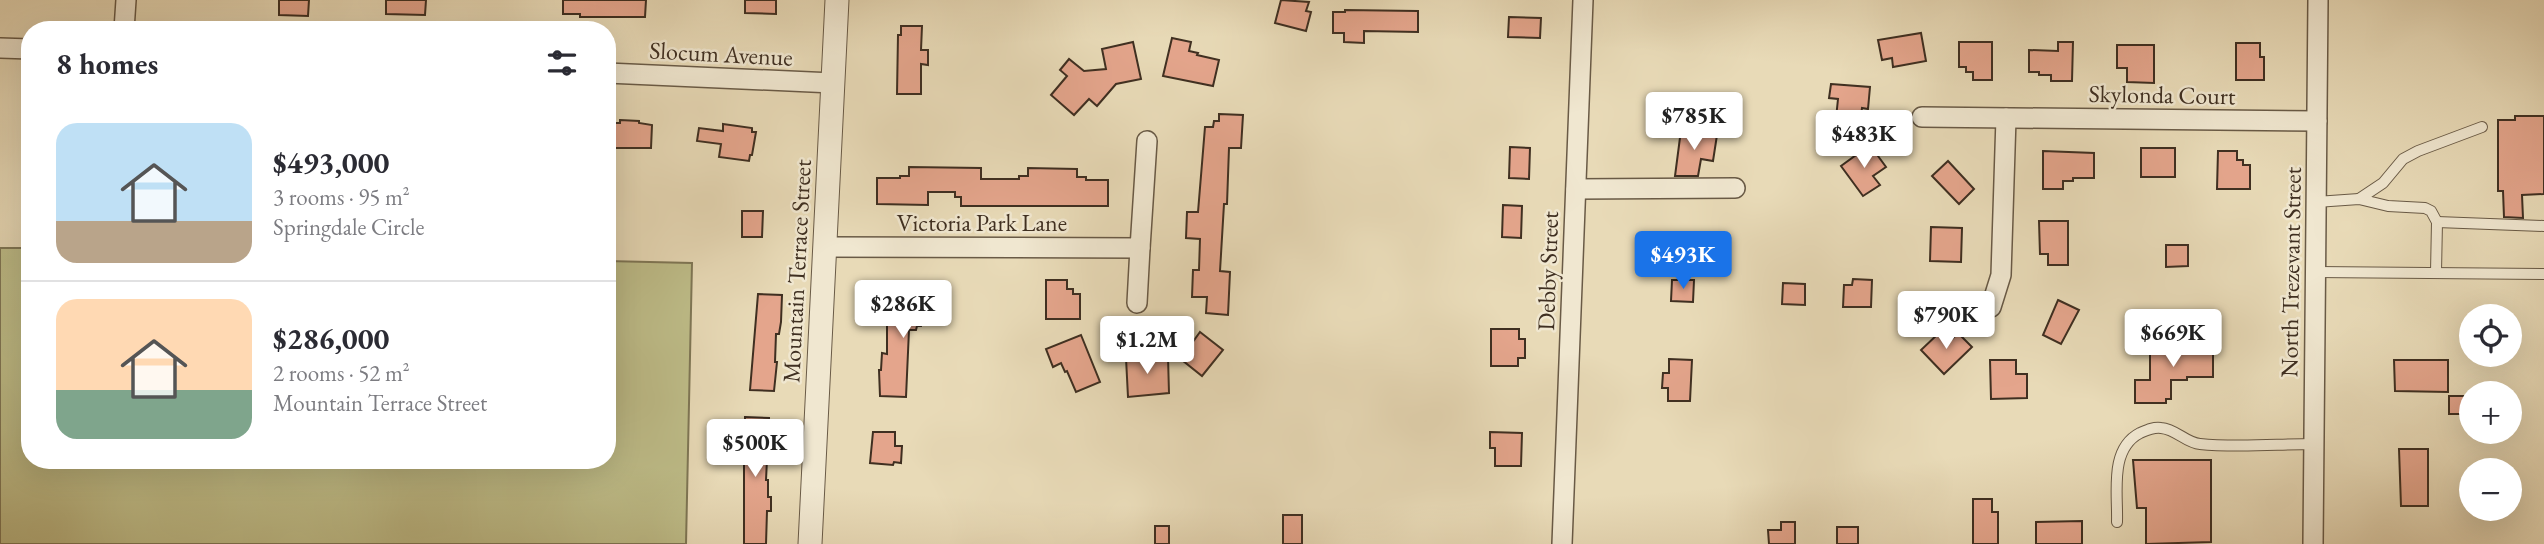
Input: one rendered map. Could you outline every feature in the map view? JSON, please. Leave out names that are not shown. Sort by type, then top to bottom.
[{"type":"street","points":[[125,21],[126,0]]},
{"type":"street","name":"Mountain Terrace Street","points":[[810,544],[838,0]]},
{"type":"street","name":"Debby Street","points":[[1562,544],[1583,0]]},
{"type":"street","name":"North Trezevant Street","points":[[2313,544],[2318,0]]},
{"type":"street","points":[[0,48],[21,49]]},
{"type":"street","name":"Slocum Avenue","points":[[616,73],[833,83]]},
{"type":"street","name":"Skylonda Court","points":[[1922,117],[2317,121]]},
{"type":"street","points":[[1991,307],[2001,275],[2006,118]]},
{"type":"street","points":[[1137,303],[1147,141]]},
{"type":"street","points":[[1576,189],[1735,188]]},
{"type":"street","name":"Victoria Park Lane","points":[[825,247],[1140,248]]},
{"type":"lane","points":[[2359,199],[2383,183],[2403,159],[2418,150],[2482,127]]},
{"type":"lane","points":[[2316,202],[2359,199],[2388,206],[2425,208],[2431,211],[2437,222],[2436,272]]},
{"type":"lane","points":[[2437,222],[2544,226]]},
{"type":"lane","points":[[2316,272],[2544,274]]},
{"type":"lane","points":[[2117,522],[2118,460],[2124,447],[2135,436],[2149,429],[2162,428],[2172,431],[2198,444],[2314,444]]},
{"type":"shaded area","points":[[0,248],[21,248],[21,469],[616,469],[616,261],[692,263],[686,544],[0,544]]},
{"type":"building","points":[[279,0],[309,0],[308,16],[279,15]]},
{"type":"building","points":[[386,0],[426,0],[425,15],[386,14]]},
{"type":"building","points":[[563,0],[646,0],[645,17],[580,17],[580,14],[563,14]]},
{"type":"building","points":[[745,0],[776,0],[776,14],[745,13]]},
{"type":"building","points":[[1281,0],[1309,2],[1306,11],[1311,12],[1306,31],[1275,23]]},
{"type":"building","points":[[1418,11],[1418,32],[1364,31],[1364,43],[1344,42],[1344,33],[1333,33],[1333,12]]},
{"type":"building","points":[[1509,17],[1541,18],[1540,38],[1508,37]]},
{"type":"building","points":[[901,26],[922,26],[921,50],[928,50],[928,65],[921,64],[921,94],[897,94],[898,35],[901,35]]},
{"type":"building","points":[[1921,33],[1926,61],[1893,67],[1892,58],[1882,60],[1878,40]]},
{"type":"building","points":[[1172,38],[1191,42],[1189,51],[1198,53],[1197,55],[1219,60],[1213,86],[1163,76]]},
{"type":"building","points":[[1133,42],[1141,79],[1116,84],[1097,106],[1089,99],[1074,115],[1051,95],[1067,76],[1060,70],[1069,59],[1084,71],[1106,69],[1102,49]]},
{"type":"building","points":[[1959,42],[1992,42],[1992,80],[1973,80],[1973,72],[1966,72],[1966,67],[1959,67]]},
{"type":"building","points":[[2058,42],[2073,42],[2072,81],[2051,81],[2051,75],[2029,72],[2029,50],[2058,51]]},
{"type":"building","points":[[2236,43],[2260,43],[2260,57],[2264,57],[2264,80],[2236,80]]},
{"type":"building","points":[[2117,45],[2154,45],[2154,83],[2127,82],[2127,68],[2117,68]]},
{"type":"building","points":[[1831,84],[1870,87],[1868,109],[1862,108],[1859,130],[1835,128],[1838,99],[1829,98]]},
{"type":"building","points":[[1219,114],[1243,115],[1241,148],[1229,148],[1227,204],[1224,204],[1220,271],[1230,272],[1228,315],[1206,313],[1207,297],[1192,297],[1193,270],[1199,270],[1200,239],[1186,238],[1187,212],[1198,212],[1205,127],[1213,127],[1214,121],[1219,121]]},
{"type":"building","points":[[2515,116],[2544,116],[2544,194],[2522,195],[2523,218],[2504,217],[2503,191],[2498,191],[2498,120],[2515,120]]},
{"type":"building","points":[[620,120],[639,121],[652,125],[651,148],[616,148],[616,123],[620,123]]},
{"type":"building","points":[[723,124],[752,128],[752,132],[756,132],[749,161],[719,157],[721,144],[697,141],[699,128],[723,131]]},
{"type":"building","points":[[1681,130],[1717,135],[1713,161],[1701,159],[1698,176],[1675,176]]},
{"type":"building","points":[[1870,145],[1886,167],[1873,176],[1880,185],[1863,196],[1841,166]]},
{"type":"building","points":[[1510,147],[1530,148],[1529,179],[1509,178]]},
{"type":"building","points":[[2141,148],[2175,148],[2175,177],[2141,177]]},
{"type":"building","points":[[2043,151],[2094,153],[2094,178],[2073,178],[2073,181],[2063,181],[2063,189],[2043,189]]},
{"type":"building","points":[[2218,151],[2237,151],[2237,160],[2243,160],[2243,165],[2250,165],[2250,189],[2217,189]]},
{"type":"building","points":[[1948,161],[1974,189],[1959,204],[1932,176]]},
{"type":"building","points":[[909,167],[981,168],[981,179],[1019,179],[1019,176],[1028,176],[1028,168],[1077,169],[1077,177],[1086,177],[1086,180],[1108,180],[1108,206],[961,206],[961,197],[955,197],[955,192],[928,192],[928,205],[877,204],[877,178],[909,176]]},
{"type":"building","points":[[1503,205],[1522,206],[1521,238],[1502,237]]},
{"type":"building","points":[[742,211],[763,211],[762,237],[742,237]]},
{"type":"building","points":[[2039,221],[2068,221],[2068,265],[2048,265],[2048,254],[2040,254]]},
{"type":"building","points":[[1931,227],[1962,228],[1961,262],[1930,261]]},
{"type":"building","points":[[2166,245],[2188,245],[2188,266],[2166,267]]},
{"type":"building","points":[[1853,279],[1872,280],[1871,307],[1843,307],[1844,285],[1852,285]]},
{"type":"building","points":[[1046,280],[1067,280],[1067,289],[1073,289],[1073,294],[1080,294],[1080,319],[1046,319]]},
{"type":"building","points":[[1672,280],[1694,280],[1693,302],[1671,301]]},
{"type":"building","points":[[1783,283],[1805,284],[1805,305],[1782,304]]},
{"type":"building","points":[[920,285],[941,286],[941,300],[930,300],[930,314],[922,313],[921,326],[917,326],[916,330],[909,330],[906,397],[880,396],[879,370],[882,353],[887,354],[887,315],[893,315],[893,300],[915,301],[919,298]]},
{"type":"building","points":[[758,294],[782,295],[781,322],[779,334],[776,334],[774,391],[750,390]]},
{"type":"building","points":[[2058,300],[2079,310],[2061,344],[2043,335]]},
{"type":"building","points":[[1491,329],[1519,329],[1519,339],[1525,339],[1525,358],[1518,358],[1518,366],[1491,366]]},
{"type":"building","points":[[1200,332],[1223,350],[1202,376],[1172,352],[1185,337],[1192,343]]},
{"type":"building","points":[[1939,333],[1944,339],[1948,335],[1952,339],[1958,333],[1972,347],[1944,374],[1921,350]]},
{"type":"building","points":[[1081,335],[1100,382],[1076,392],[1067,371],[1065,372],[1061,363],[1053,367],[1046,349]]},
{"type":"building","points":[[2199,338],[2199,352],[2213,352],[2213,377],[2171,380],[2171,399],[2166,399],[2166,403],[2135,403],[2135,380],[2150,380],[2150,345],[2164,345],[2164,340]]},
{"type":"building","points":[[1168,357],[1169,393],[1128,397],[1126,358]]},
{"type":"building","points":[[1669,359],[1692,360],[1690,401],[1668,401],[1668,388],[1662,388],[1663,373],[1669,373]]},
{"type":"building","points":[[1990,360],[2016,360],[2016,374],[2027,374],[2027,398],[1991,399]]},
{"type":"building","points":[[2394,360],[2448,360],[2448,392],[2395,391]]},
{"type":"building","points":[[2449,396],[2459,396],[2459,414],[2449,414]]},
{"type":"building","points":[[745,417],[769,418],[766,480],[768,497],[771,497],[771,511],[767,511],[766,544],[744,544],[744,439],[736,439],[737,424],[745,425]]},
{"type":"building","points":[[873,432],[895,432],[895,446],[902,446],[901,463],[870,463]]},
{"type":"building","points":[[1490,432],[1522,433],[1521,466],[1495,466],[1495,448],[1490,448]]},
{"type":"building","points":[[2399,449],[2428,449],[2428,506],[2401,506]]},
{"type":"building","points":[[2133,460],[2211,460],[2211,542],[2146,544],[2146,508],[2137,508]]},
{"type":"building","points":[[1973,499],[1992,499],[1992,512],[1998,512],[1998,544],[1973,544]]},
{"type":"building","points":[[1283,515],[1302,515],[1302,544],[1283,544]]},
{"type":"building","points":[[2082,521],[2082,544],[2036,544],[2036,522]]},
{"type":"building","points":[[1781,522],[1795,522],[1795,544],[1769,544],[1768,530],[1781,530]]},
{"type":"building","points":[[1155,526],[1169,526],[1169,544],[1155,544]]},
{"type":"building","points":[[1837,527],[1858,527],[1858,544],[1837,544]]}]
